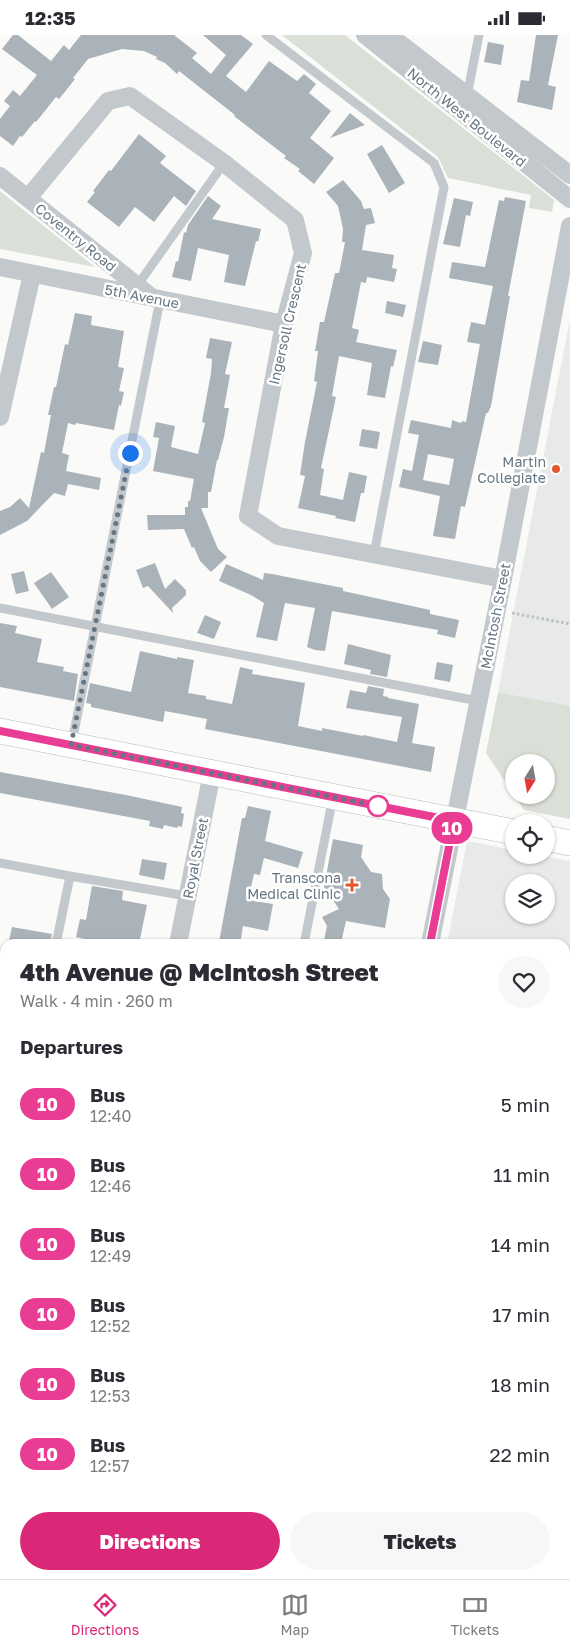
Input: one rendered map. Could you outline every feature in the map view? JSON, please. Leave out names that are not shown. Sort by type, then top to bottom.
[{"type":"street","name":"North West Boulevard","points":[[365,35],[570,199]]},
{"type":"street","name":"North West Boulevard","points":[[389,35],[570,175]]},
{"type":"street","name":"Ingersoll Crescent","points":[[28,198],[108,101],[130,96],[224,163],[295,220],[303,253],[284,324],[248,516],[278,536],[503,579]]},
{"type":"street","name":"Coventry Road","points":[[0,176],[136,285],[157,299]]},
{"type":"street","name":"McIntosh Street","points":[[431,939],[497,610],[570,226]]},
{"type":"street","name":"5th Avenue","points":[[0,267],[284,324]]},
{"type":"street","points":[[0,417],[32,273]]},
{"type":"street","name":"McIntosh Street","points":[[558,289],[570,273]]},
{"type":"street","points":[[0,731],[505,830]]},
{"type":"street","name":"Royal Street","points":[[179,939],[212,773]]},
{"type":"street","points":[[555,840],[570,843]]},
{"type":"lane","points":[[266,35],[434,163],[444,187],[374,554]]},
{"type":"lane","points":[[467,97],[479,35]]},
{"type":"lane","points":[[136,285],[224,163]]},
{"type":"lane","points":[[71,745],[157,299]]},
{"type":"lane","points":[[0,608],[478,701]]},
{"type":"lane","points":[[305,939],[333,797]]},
{"type":"lane","points":[[0,863],[187,896]]},
{"type":"lane","points":[[57,939],[70,876]]},
{"type":"path","points":[[497,610],[570,624]]},
{"type":"shaded area","points":[[282,35],[345,35],[553,199],[552,212],[529,208],[531,195],[448,178],[438,157]]},
{"type":"shaded area","points":[[0,191],[95,267],[0,249]]},
{"type":"shaded area","name":"Martin Collegiate","points":[[570,319],[570,706],[498,692]]},
{"type":"shaded area","points":[[498,692],[570,706],[570,819],[555,816],[555,814],[524,810],[520,804],[555,804],[555,754],[505,754],[505,782],[486,753]]},
{"type":"shaded area","points":[[467,841],[505,848],[505,864],[555,864],[555,858],[570,861],[570,939],[448,939]]},
{"type":"building","points":[[13,35],[18,35],[51,61],[64,45],[69,50],[81,35],[174,35],[197,53],[192,58],[211,74],[226,55],[203,35],[241,35],[253,44],[226,76],[246,92],[269,61],[297,81],[304,74],[316,84],[309,93],[331,111],[310,138],[334,158],[314,184],[298,171],[300,169],[284,158],[286,156],[179,71],[177,74],[165,63],[156,59],[157,57],[144,51],[122,49],[88,59],[59,99],[56,97],[13,146],[0,136],[0,119],[10,106],[4,101],[13,90],[20,96],[37,75],[2,49]]},
{"type":"building","points":[[536,35],[558,35],[548,85],[556,87],[552,110],[517,102],[521,80],[529,81]]},
{"type":"building","points":[[488,42],[504,45],[501,65],[484,62]]},
{"type":"building","points":[[350,113],[365,125],[330,138]]},
{"type":"building","points":[[139,134],[166,156],[160,163],[196,191],[186,206],[174,196],[154,222],[135,207],[119,227],[87,202],[109,170],[111,171]]},
{"type":"building","points":[[382,145],[405,183],[389,193],[367,154]]},
{"type":"building","points":[[343,180],[361,201],[364,209],[371,208],[375,223],[366,225],[362,250],[394,255],[392,268],[397,269],[394,282],[367,277],[366,283],[361,282],[352,328],[359,330],[356,342],[397,350],[393,367],[391,366],[385,398],[367,395],[372,363],[339,356],[332,396],[336,397],[321,468],[324,469],[320,495],[343,500],[349,472],[367,476],[364,493],[361,493],[355,522],[298,508],[305,476],[300,475],[317,382],[314,381],[318,351],[315,351],[320,322],[324,322],[335,273],[339,273],[345,242],[342,242],[343,229],[338,206],[326,192]]},
{"type":"building","points":[[208,196],[221,206],[212,219],[261,229],[258,242],[256,241],[245,286],[224,282],[229,255],[198,248],[191,281],[172,277],[176,261],[178,262],[184,232],[186,233],[188,225]]},
{"type":"building","points":[[505,197],[526,201],[508,296],[510,296],[491,406],[488,413],[486,413],[465,507],[461,506],[455,539],[433,536],[440,496],[399,487],[403,469],[412,471],[419,435],[408,433],[411,420],[451,428],[452,420],[461,423],[462,421],[466,422],[480,344],[467,342],[471,322],[485,325],[493,286],[449,278],[452,262],[485,267],[499,200],[504,201]],"holes":[[[428,454],[454,459],[449,485],[423,480]]]},
{"type":"building","points":[[454,198],[473,202],[470,216],[466,215],[460,247],[443,244]]},
{"type":"building","points":[[387,301],[406,305],[403,317],[385,313]]},
{"type":"building","points":[[75,313],[92,316],[91,325],[124,331],[118,367],[124,368],[119,391],[124,392],[121,406],[119,405],[114,430],[68,423],[62,453],[69,455],[66,471],[101,478],[99,490],[68,484],[65,496],[54,493],[27,521],[0,535],[0,511],[10,507],[20,498],[29,508],[41,452],[44,453],[51,415],[48,415],[54,387],[56,387],[65,344],[68,345]]},
{"type":"building","points":[[210,338],[232,342],[225,374],[230,375],[224,408],[229,408],[224,437],[217,460],[211,492],[208,492],[208,508],[201,508],[218,549],[227,557],[211,572],[200,561],[184,529],[148,530],[147,515],[185,515],[185,507],[188,507],[194,479],[153,471],[159,438],[153,437],[156,422],[175,426],[171,447],[198,454],[205,423],[202,422],[211,373],[212,359],[206,358]]},
{"type":"building","points":[[423,341],[442,345],[438,365],[418,362]]},
{"type":"building","points":[[362,429],[380,432],[377,449],[359,446]]},
{"type":"building","points":[[155,563],[165,589],[175,579],[186,590],[186,595],[172,608],[173,613],[148,586],[143,588],[136,570]]},
{"type":"building","points":[[226,564],[263,580],[264,573],[272,574],[343,588],[343,591],[430,610],[430,614],[459,620],[455,638],[437,634],[438,630],[332,611],[325,651],[315,650],[307,647],[315,608],[285,603],[277,641],[256,637],[264,603],[219,581]]},
{"type":"building","points":[[24,571],[29,591],[16,594],[11,574]]},
{"type":"building","points":[[51,572],[69,597],[52,609],[34,583]]},
{"type":"building","points":[[205,615],[221,622],[214,639],[197,633]]},
{"type":"building","points":[[0,623],[17,626],[15,633],[42,639],[37,662],[64,667],[63,671],[78,674],[74,701],[0,687]]},
{"type":"building","points":[[348,644],[391,655],[387,677],[370,674],[371,670],[344,664]]},
{"type":"building","points":[[140,651],[177,659],[177,657],[194,660],[188,693],[206,696],[206,699],[232,704],[240,667],[253,670],[252,674],[305,683],[298,726],[322,731],[322,728],[397,742],[402,717],[346,708],[350,690],[366,693],[368,686],[384,689],[383,696],[419,704],[412,743],[435,747],[431,772],[205,729],[207,719],[165,711],[163,722],[91,707],[91,704],[86,703],[90,683],[131,692]]},
{"type":"building","points":[[437,662],[453,665],[450,682],[434,679]]},
{"type":"building","points":[[0,772],[182,807],[181,813],[184,814],[182,827],[178,826],[177,828],[164,825],[163,829],[149,826],[150,821],[0,793]]},
{"type":"building","points":[[248,806],[271,811],[265,841],[303,852],[298,868],[264,858],[260,875],[254,874],[248,900],[273,904],[268,931],[243,926],[241,939],[220,939],[242,818],[245,818]]},
{"type":"building","name":"Transcona Medical Clinic","points":[[333,839],[363,845],[361,857],[371,872],[382,874],[383,889],[390,899],[385,928],[346,921],[342,939],[324,939],[327,926],[322,917],[339,909],[324,887]]},
{"type":"building","points":[[142,859],[167,863],[164,880],[139,875]]},
{"type":"building","points":[[92,886],[123,891],[122,900],[147,905],[140,939],[85,939],[76,937],[80,919],[86,920]]},
{"type":"building","points":[[12,927],[52,934],[51,939],[9,939]]},
{"type":"bus line","name":"10","points":[[0,731],[454,821],[431,939]]},
{"type":"place","name":"Martin Collegiate","points":[[556,469]]},
{"type":"place","name":"Transcona Medical Clinic","points":[[352,885]]},
{"type":"route","points":[[130,453],[71,745],[383,807],[378,806]]}]
